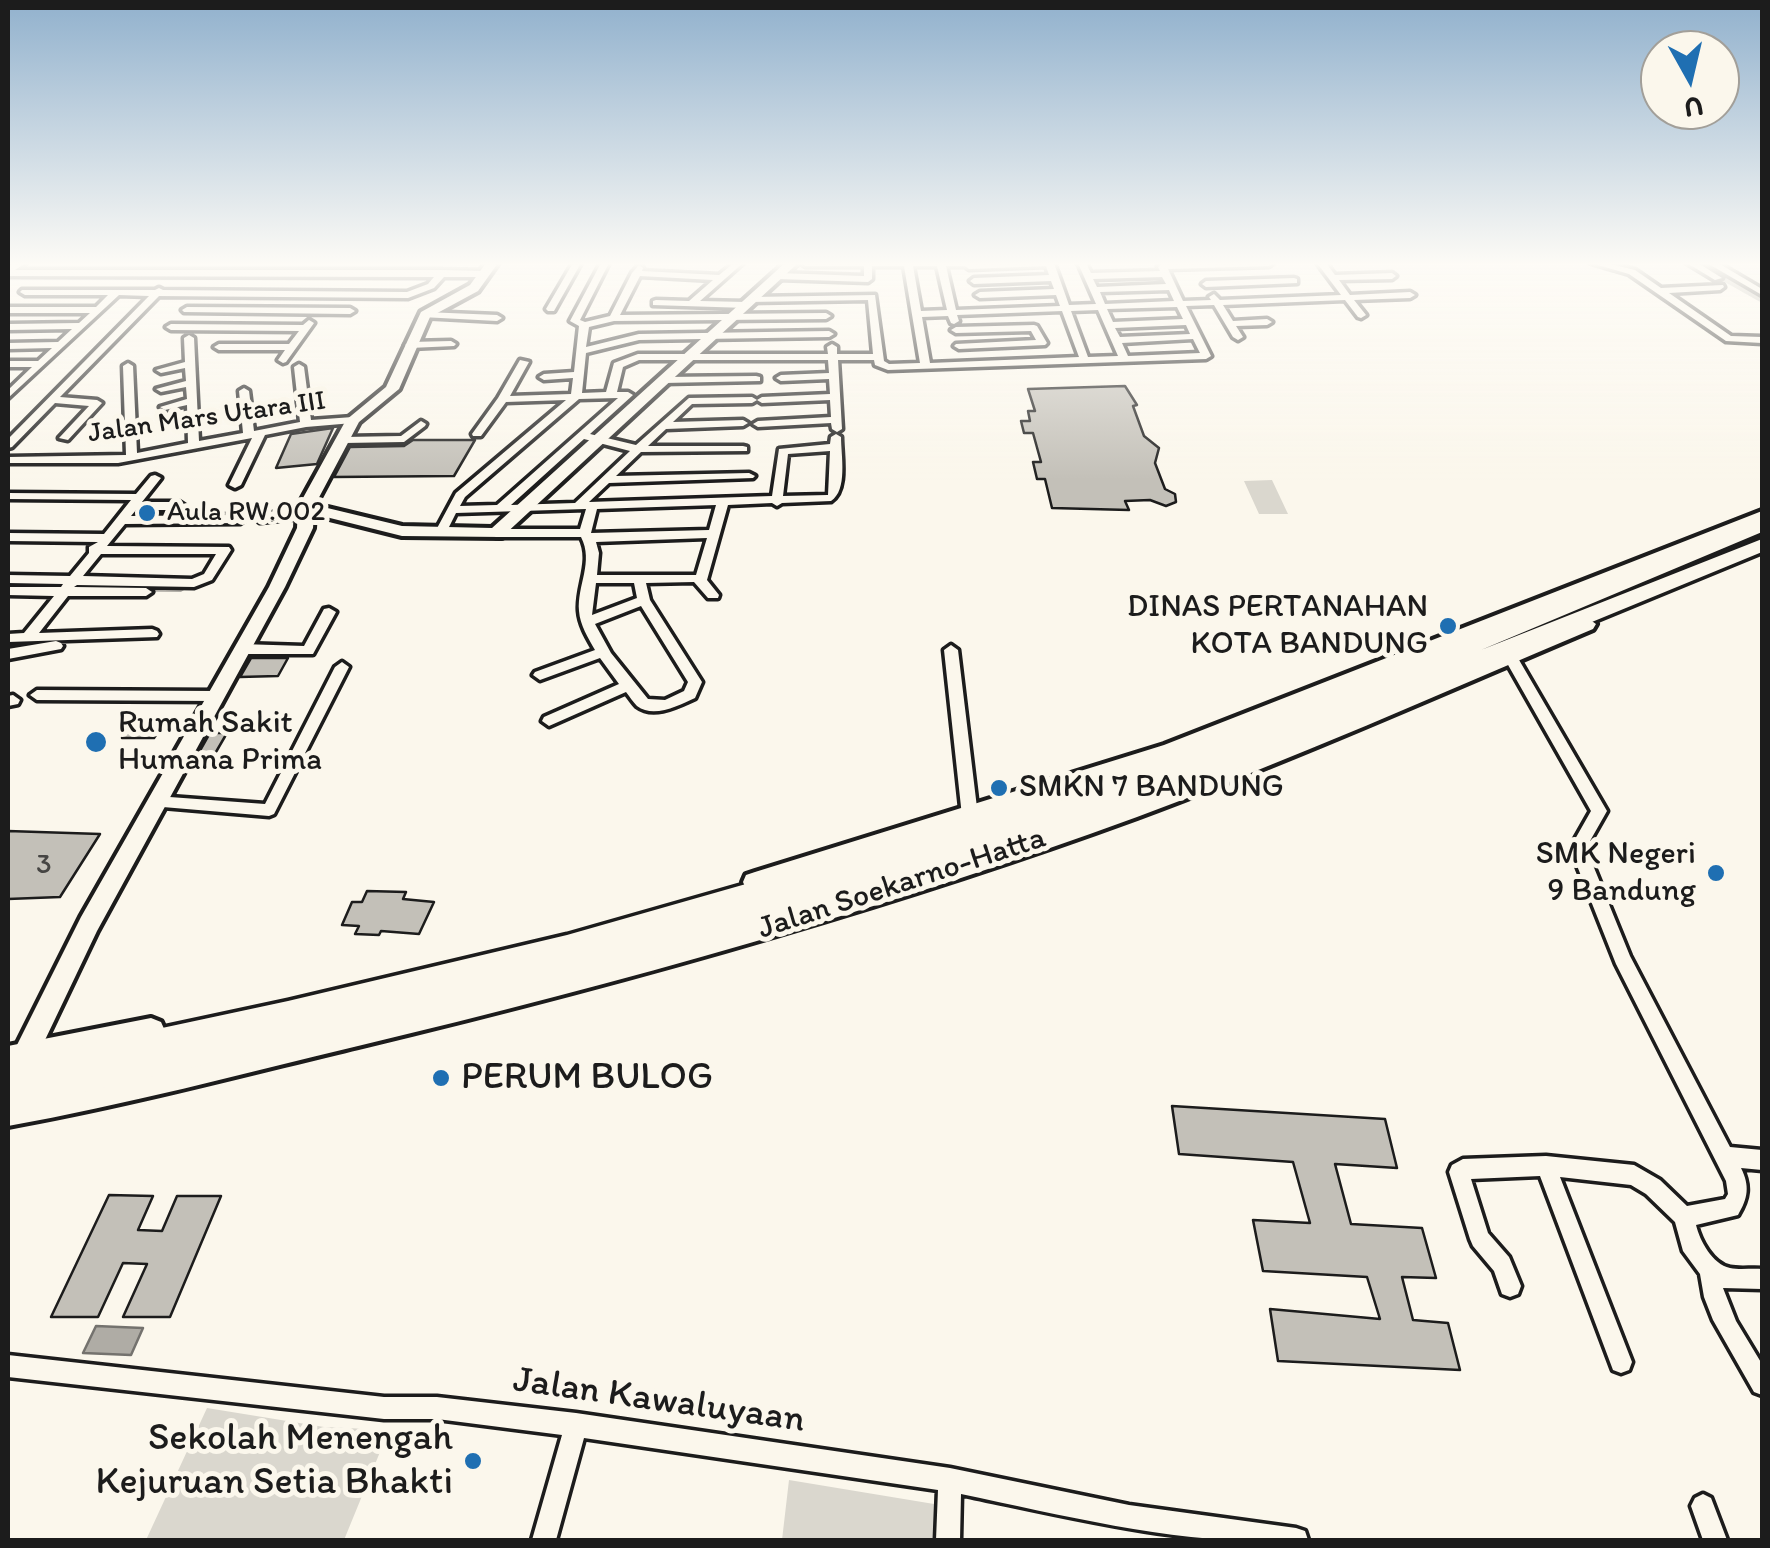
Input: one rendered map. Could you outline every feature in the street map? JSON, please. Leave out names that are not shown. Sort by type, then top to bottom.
[{"type":"highway","name":"Jalan Soekarno-Hatta","points":[[569,959],[775,912],[1133,798],[1639,599],[1759,531]]},
{"type":"highway","name":"Jalan Soekarno-Hatta","points":[[8,1094],[534,976],[569,959],[1117,782],[1759,531]]},
{"type":"highway","points":[[1507,619],[1542,616]]},
{"type":"highway","points":[[1289,738],[1320,734]]},
{"type":"highway","points":[[794,885],[832,858]]},
{"type":"highway","points":[[775,912],[804,915]]},
{"type":"highway","name":"Jalan Soekarno-Hatta","points":[[13,1063],[534,976]]},
{"type":"main road","name":"Jalan Soekarno-Hatta","points":[[13,1063],[435,970],[678,906],[1171,750],[1507,619],[1759,531]]},
{"type":"main road","name":"Jalan Soekarno-Hatta","points":[[8,1112],[288,1052],[534,976],[804,915],[1124,813],[1510,656],[1639,599]]},
{"type":"street","points":[[8,395],[13,385],[71,335]]},
{"type":"street","points":[[8,445],[116,335]]},
{"type":"street","points":[[283,360],[299,335]]},
{"type":"street","points":[[13,1063],[304,532],[307,507],[353,420],[390,392],[414,335]]},
{"type":"street","points":[[442,530],[470,486],[576,397],[583,335]]},
{"type":"street","points":[[499,530],[713,335]]},
{"type":"street","points":[[580,352],[640,337],[794,335]]},
{"type":"street","points":[[799,357],[801,335]]},
{"type":"street","points":[[452,510],[777,502],[835,497],[835,397],[829,335]]},
{"type":"street","points":[[876,335],[879,363],[888,367],[1206,356],[1198,336],[1116,340]]},
{"type":"street","points":[[920,335],[926,366]]},
{"type":"street","points":[[957,335],[963,364]]},
{"type":"street","points":[[1038,335],[1042,344]]},
{"type":"street","points":[[1075,335],[1085,361]]},
{"type":"street","points":[[1114,335],[1125,360]]},
{"type":"street","points":[[1723,335],[1729,339],[1762,340]]},
{"type":"street","points":[[959,346],[1077,342]]},
{"type":"street","points":[[174,350],[189,343],[194,446]]},
{"type":"street","points":[[410,344],[450,344]]},
{"type":"street","points":[[8,346],[60,346]]},
{"type":"street","points":[[220,347],[292,347]]},
{"type":"street","points":[[612,394],[620,362],[646,356],[878,357]]},
{"type":"street","points":[[477,434],[524,362]]},
{"type":"street","points":[[8,364],[41,364]]},
{"type":"street","points":[[161,370],[190,364]]},
{"type":"street","points":[[128,366],[132,458]]},
{"type":"street","points":[[299,367],[306,424]]},
{"type":"street","points":[[544,377],[578,376]]},
{"type":"street","points":[[781,378],[834,376]]},
{"type":"street","points":[[664,380],[756,379]]},
{"type":"street","points":[[162,389],[191,383]]},
{"type":"street","points":[[235,485],[255,435],[244,392]]},
{"type":"street","points":[[503,399],[650,394]]},
{"type":"street","points":[[499,509],[628,395]]},
{"type":"street","points":[[639,579],[644,600],[691,672],[694,689],[667,704],[644,704],[588,622],[586,604],[594,579],[585,507],[606,480],[691,401],[835,397]]},
{"type":"street","points":[[537,430],[546,398]]},
{"type":"street","points":[[792,421],[793,398]]},
{"type":"street","points":[[51,400],[97,403],[64,438]]},
{"type":"street","points":[[164,407],[192,402]]},
{"type":"street","name":"Jalan Mars Utara III","points":[[8,460],[132,458],[306,424],[353,420]]},
{"type":"street","points":[[760,423],[792,421],[836,433]]},
{"type":"street","points":[[662,426],[743,423]]},
{"type":"street","points":[[344,440],[404,440],[421,424]]},
{"type":"street","points":[[8,430],[23,429]]},
{"type":"street","points":[[777,502],[783,451],[836,433]]},
{"type":"street","points":[[582,436],[638,449],[742,449]]},
{"type":"street","points":[[606,480],[749,476]]},
{"type":"street","points":[[27,638],[93,550],[155,478]]},
{"type":"street","points":[[9,497],[179,506],[168,520]]},
{"type":"street","points":[[697,579],[718,504]]},
{"type":"street","points":[[260,518],[307,507],[411,529],[708,537]]},
{"type":"street","points":[[120,520],[240,519]]},
{"type":"street","points":[[8,537],[104,538]]},
{"type":"street","points":[[8,592],[66,585],[194,583],[208,576],[225,550],[93,550]]},
{"type":"street","points":[[8,579],[150,592]]},
{"type":"street","points":[[594,579],[697,579],[713,595]]},
{"type":"street","points":[[588,622],[644,600]]},
{"type":"street","points":[[241,649],[308,652],[329,612]]},
{"type":"street","points":[[8,638],[152,634]]},
{"type":"street","points":[[8,654],[89,638]]},
{"type":"street","points":[[951,650],[970,816]]},
{"type":"street","points":[[540,675],[605,651]]},
{"type":"street","points":[[1510,656],[1598,811],[1578,848],[1584,871],[1622,959],[1736,1179],[1736,1202],[1725,1211],[1684,1217]]},
{"type":"street","points":[[156,802],[269,810],[342,668]]},
{"type":"street","points":[[548,721],[629,685]]},
{"type":"street","points":[[38,696],[216,696]]},
{"type":"street","points":[[1725,1156],[1762,1160]]},
{"type":"street","points":[[1546,1166],[1620,1362]]},
{"type":"street","points":[[1510,1286],[1502,1264],[1480,1239],[1460,1172],[1546,1166],[1634,1175],[1653,1187],[1684,1217],[1690,1244],[1711,1270],[1725,1278],[1762,1279]]},
{"type":"street","points":[[1711,1270],[1709,1282],[1716,1303],[1762,1384]]},
{"type":"street","name":"Jalan Kawaluyaan","points":[[8,1366],[576,1426],[950,1480],[1129,1517],[1296,1540]]},
{"type":"street","points":[[544,1540],[576,1426]]},
{"type":"street","points":[[948,1540],[950,1480]]},
{"type":"street","points":[[1703,1506],[1715,1540]]},
{"type":"shaded area","points":[[1272,480],[1288,514],[1259,514],[1244,481]]},
{"type":"shaded area","points":[[96,1326],[143,1328],[131,1355],[83,1353]]},
{"type":"shaded area","points":[[207,1408],[324,1427],[389,1430],[344,1540],[146,1540]]},
{"type":"shaded area","points":[[789,1480],[934,1504],[934,1540],[782,1540]]},
{"type":"building","points":[[1125,386],[1137,405],[1133,406],[1144,436],[1159,448],[1155,463],[1165,489],[1175,494],[1176,502],[1166,506],[1150,500],[1125,501],[1129,510],[1052,508],[1045,479],[1037,479],[1033,462],[1041,462],[1033,433],[1024,433],[1021,421],[1030,421],[1028,411],[1035,411],[1028,389]]},
{"type":"building","points":[[333,428],[317,464],[276,468],[291,434]]},
{"type":"building","points":[[413,440],[475,440],[454,476],[334,477],[350,447],[404,446]]},
{"type":"building","points":[[251,658],[288,658],[278,676],[240,677]]},
{"type":"building","points":[[133,720],[166,721],[154,738],[122,738]]},
{"type":"building","points":[[210,733],[227,733],[209,764],[192,765]]},
{"type":"building","points":[[8,831],[100,834],[60,897],[8,899]]},
{"type":"building","points":[[367,891],[406,892],[403,899],[434,902],[419,934],[355,934],[359,926],[342,925],[352,902],[362,902]]},
{"type":"building","points":[[1172,1106],[1385,1119],[1397,1168],[1335,1164],[1351,1224],[1422,1228],[1436,1278],[1402,1277],[1413,1320],[1448,1323],[1460,1370],[1278,1361],[1270,1309],[1380,1319],[1367,1277],[1263,1271],[1253,1220],[1310,1223],[1293,1162],[1179,1154]]},
{"type":"building","points":[[109,1195],[153,1196],[138,1230],[162,1231],[177,1196],[221,1196],[170,1317],[123,1317],[147,1264],[123,1263],[98,1317],[51,1317]]},
{"type":"waterway","points":[[8,586],[181,588]]},
{"type":"place","name":"Aula RW.002","points":[[147,513]]},
{"type":"place","name":"DINAS PERTANAHAN KOTA BANDUNG","points":[[1448,626]]},
{"type":"place","name":"Rumah Sakit Humana Prima","points":[[96,742]]},
{"type":"place","name":"SMKN 7 BANDUNG","points":[[999,788]]},
{"type":"place","name":"SMK Negeri 9 Bandung","points":[[1716,873]]},
{"type":"place","name":"PERUM BULOG","points":[[441,1078]]},
{"type":"place","name":"Sekolah Menengah Kejuruan Setia Bhakti","points":[[473,1461]]}]
